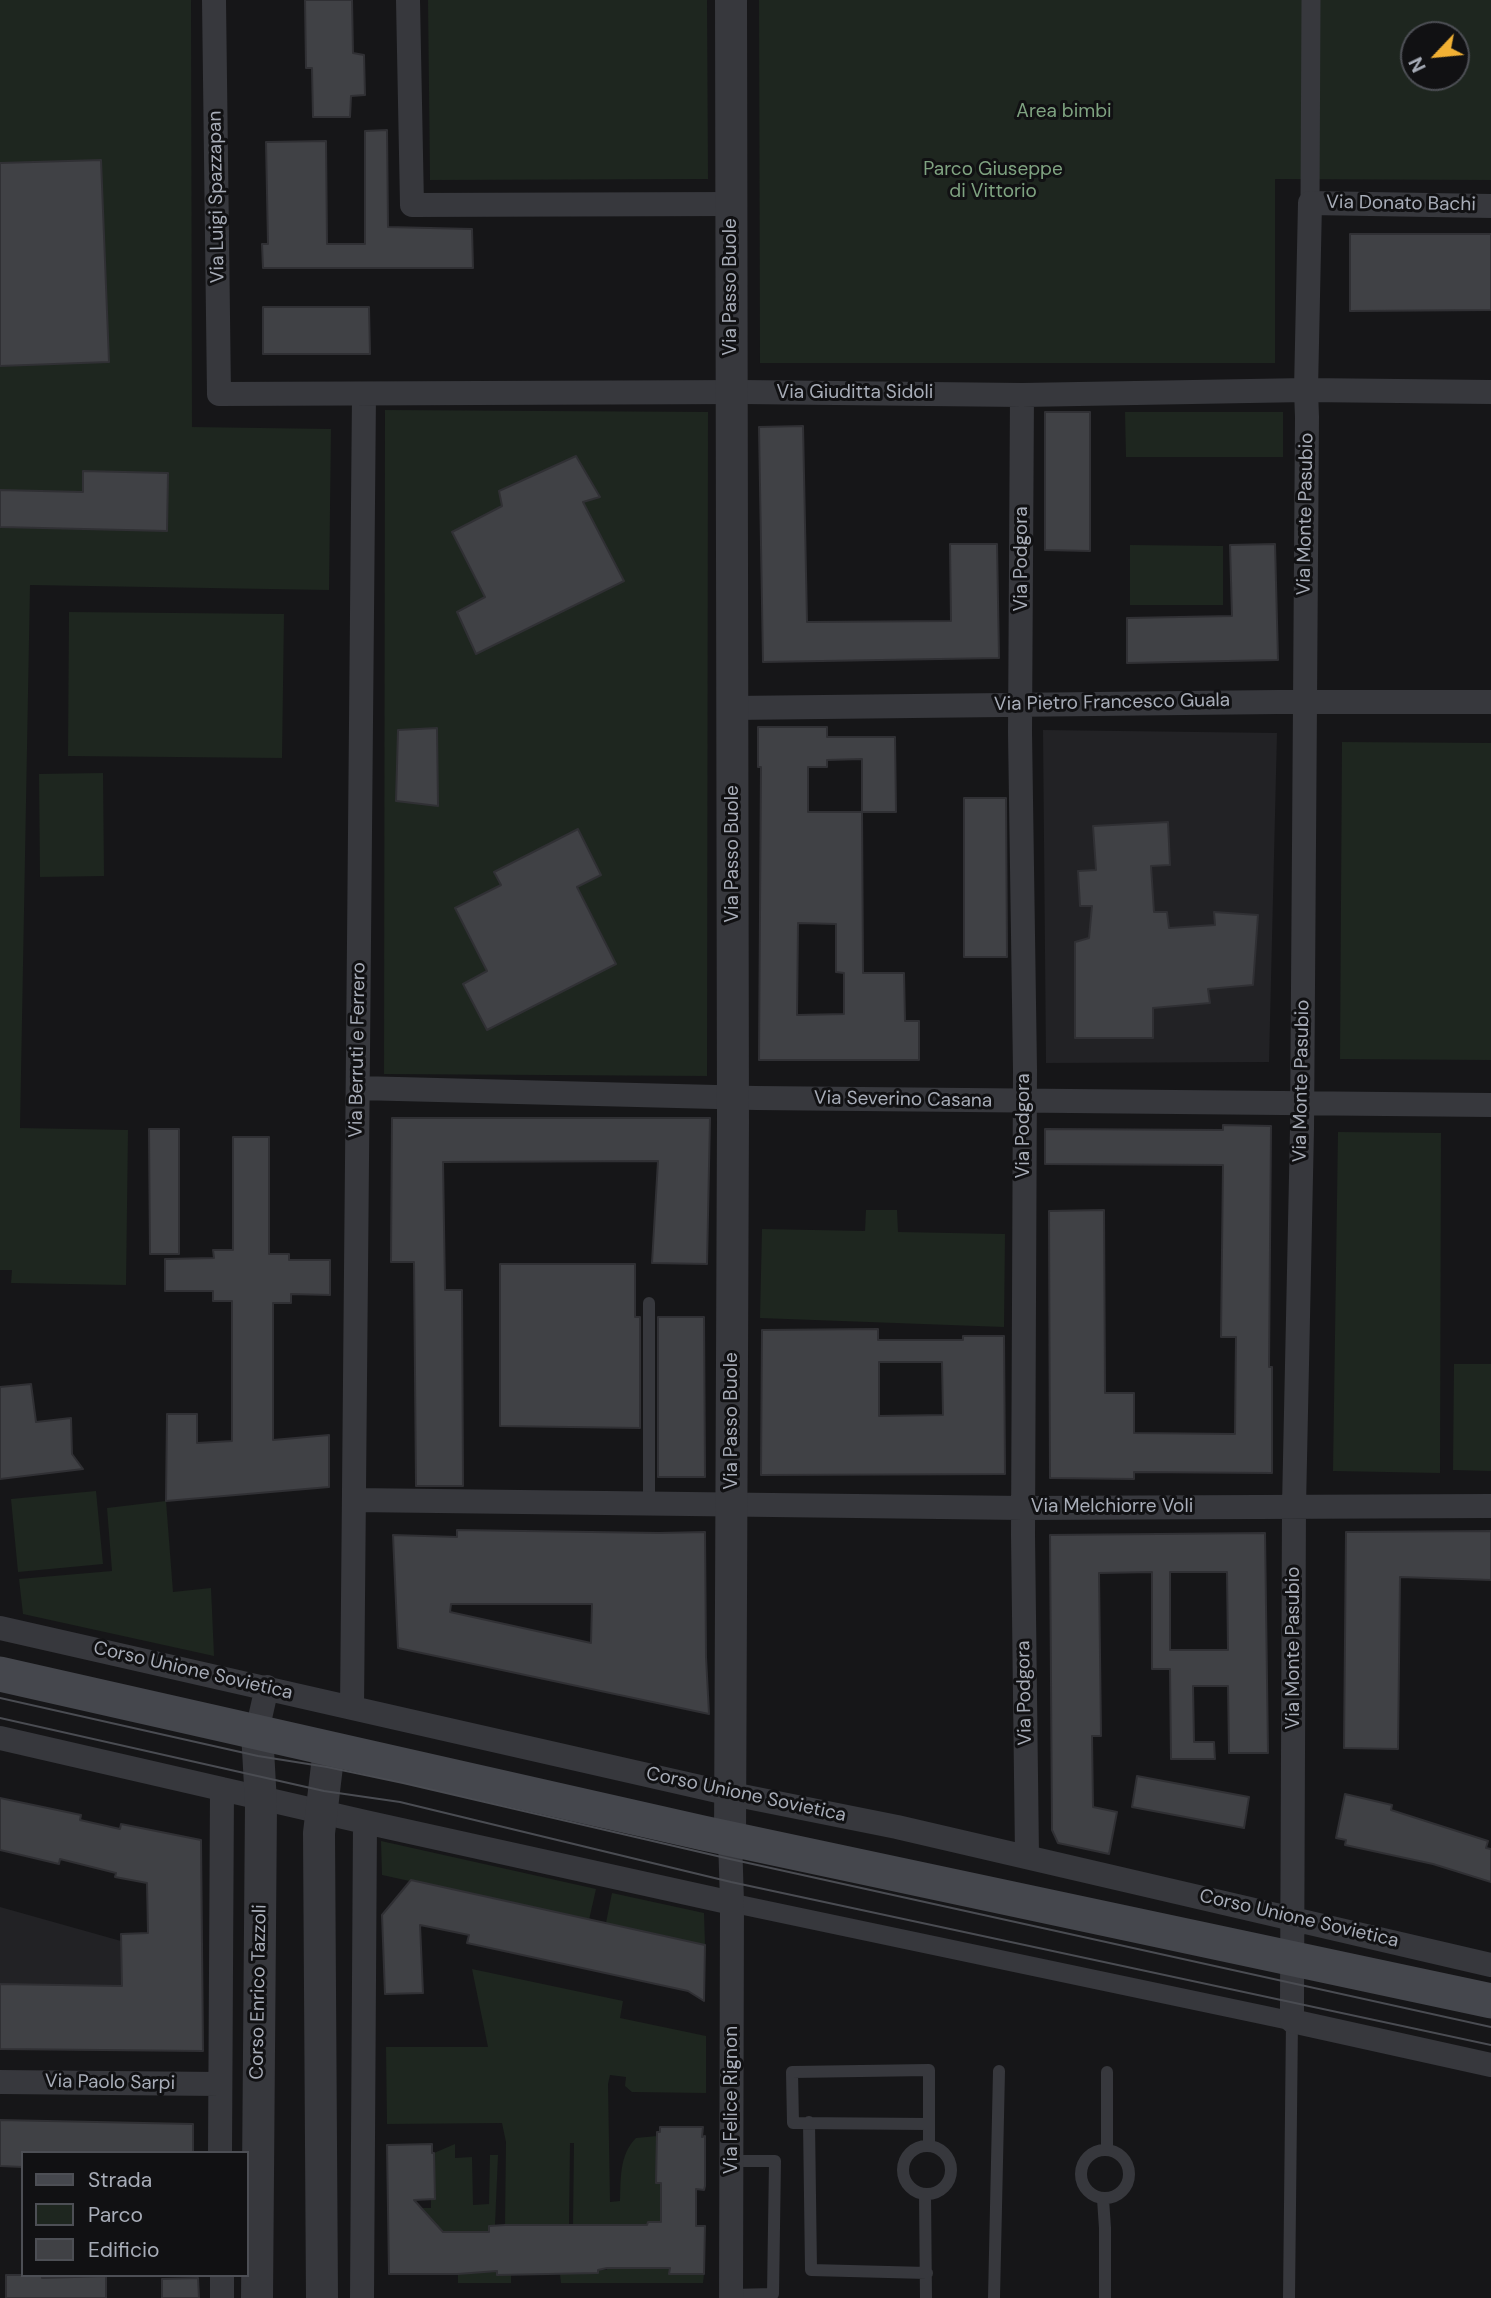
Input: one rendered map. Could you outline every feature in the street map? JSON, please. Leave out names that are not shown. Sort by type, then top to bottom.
[{"type":"main road","name":"Corso Unione Sovietica","points":[[0,1674],[730,1838],[1491,2001]]},
{"type":"street","name":"Via Luigi Spazzapan","points":[[214,0],[219,394]]},
{"type":"street","name":"Via Passo Buole","points":[[408,0],[412,205],[731,204]]},
{"type":"street","name":"Via Passo Buole","points":[[730,1838],[733,1098],[731,0]]},
{"type":"street","points":[[1310,203],[1311,0]]},
{"type":"street","name":"Via Donato Bachi","points":[[1310,203],[1491,206]]},
{"type":"street","name":"Via Monte Pasubio","points":[[1293,1959],[1294,1506],[1302,1102],[1306,390],[1310,203]]},
{"type":"street","name":"Via Giuditta Sidoli","points":[[219,394],[1023,395],[1306,390],[1491,392]]},
{"type":"street","name":"Via Berruti e Ferrero","points":[[352,1707],[364,394]]},
{"type":"street","name":"Via Podgora","points":[[1023,395],[1023,1508],[1027,1856]]},
{"type":"street","name":"Via Pietro Francesco Guala","points":[[732,708],[1491,702]]},
{"type":"street","name":"Via Severino Casana","points":[[358,1088],[733,1098],[1491,1105]]},
{"type":"street","name":"Via Passo Buole","points":[[354,1500],[732,1505]]},
{"type":"street","name":"Via Melchiorre Voli","points":[[732,1505],[1023,1508],[1491,1506]]},
{"type":"street","name":"Corso Unione Sovietica","points":[[0,1628],[732,1794],[1027,1856],[1491,1965]]},
{"type":"street","name":"Corso Enrico Tazzoli","points":[[257,2298],[261,1798],[257,1731],[267,1687]]},
{"type":"street","points":[[0,1738],[732,1903],[1491,2065]]},
{"type":"street","points":[[322,2298],[319,1853],[329,1749]]},
{"type":"street","name":"Corso Enrico Tazzoli","points":[[220,2151],[222,1789]]},
{"type":"street","points":[[362,2298],[365,1822]]},
{"type":"street","points":[[730,1838],[732,1903]]},
{"type":"street","name":"Via Felice Rignon","points":[[731,2297],[732,1903]]},
{"type":"street","points":[[1292,2021],[1293,1959]]},
{"type":"street","name":"Via Paolo Sarpi","points":[[0,2082],[220,2084]]},
{"type":"street","points":[[222,2277],[222,2298]]},
{"type":"lane","points":[[649,1303],[649,1503]]},
{"type":"lane","points":[[1289,2298],[1292,2021]]},
{"type":"lane","points":[[929,2124],[793,2123],[792,2072],[929,2070],[929,2124],[929,2145]]},
{"type":"lane","points":[[994,2298],[999,2071]]},
{"type":"lane","points":[[1107,2072],[1107,2150]]},
{"type":"lane","points":[[809,2122],[811,2270],[927,2273]]},
{"type":"lane","points":[[929,2145],[946,2154],[951,2162],[951,2172],[943,2189],[925,2194],[909,2186],[903,2170],[905,2160],[911,2152],[919,2146],[929,2145]]},
{"type":"lane","points":[[1107,2150],[1124,2158],[1129,2176],[1121,2193],[1103,2199],[1087,2190],[1080,2174],[1082,2164],[1088,2156],[1107,2150]]},
{"type":"lane","points":[[731,2297],[773,2294],[775,2161],[732,2161]]},
{"type":"lane","points":[[925,2194],[926,2298]]},
{"type":"lane","points":[[1103,2199],[1105,2298]]},
{"type":"shaded area","points":[[1043,730],[1277,733],[1269,1062],[1046,1063]]},
{"type":"shaded area","points":[[0,1907],[121,1941],[122,2051],[0,2049]]},
{"type":"green space","points":[[0,0],[191,0],[192,427],[331,429],[329,590],[30,585],[20,1128],[128,1130],[126,1285],[11,1283],[12,1270],[0,1270]]},
{"type":"green space","points":[[428,0],[707,0],[708,179],[430,180]]},
{"type":"green space","name":"Parco Giuseppe di Vittorio","points":[[759,0],[1491,0],[1491,180],[1275,179],[1275,363],[760,363]]},
{"type":"green space","points":[[385,410],[708,412],[707,1076],[384,1074]]},
{"type":"green space","points":[[1125,412],[1283,412],[1283,457],[1126,457]]},
{"type":"green space","points":[[1130,545],[1223,546],[1223,605],[1130,605]]},
{"type":"green space","points":[[69,612],[284,614],[282,758],[68,756]]},
{"type":"green space","points":[[1342,742],[1491,743],[1491,1060],[1340,1059]]},
{"type":"green space","points":[[103,773],[104,876],[40,877],[39,774]]},
{"type":"green space","points":[[1338,1132],[1441,1133],[1440,1473],[1333,1471]]},
{"type":"green space","points":[[866,1210],[897,1210],[898,1232],[1005,1234],[1004,1327],[760,1318],[762,1229],[865,1231]]},
{"type":"green space","points":[[1454,1364],[1491,1364],[1491,1471],[1453,1470]]},
{"type":"green space","points":[[96,1491],[103,1564],[18,1572],[11,1499]]},
{"type":"green space","points":[[166,1501],[173,1592],[211,1588],[214,1656],[23,1614],[19,1579],[112,1571],[107,1508]]},
{"type":"green space","points":[[381,1841],[596,1889],[589,1920],[382,1875]]},
{"type":"green space","points":[[612,1893],[704,1913],[705,1945],[606,1923]]},
{"type":"green space","points":[[472,1969],[623,2001],[620,2018],[706,2036],[706,2093],[632,2092],[625,2086],[626,2077],[610,2075],[610,2202],[620,2201],[622,2168],[630,2145],[636,2138],[657,2136],[656,2183],[661,2183],[661,2222],[648,2222],[647,2225],[573,2225],[574,2143],[570,2143],[569,2225],[505,2225],[506,2142],[502,2123],[387,2124],[386,2047],[488,2047]]},
{"type":"green space","points":[[455,2144],[455,2158],[472,2157],[473,2205],[489,2204],[490,2155],[498,2155],[495,2225],[489,2226],[490,2270],[497,2271],[497,2275],[511,2274],[511,2283],[458,2283],[458,2232],[422,2232],[422,2208],[431,2208],[431,2199],[435,2199],[434,2153]]},
{"type":"green space","points":[[632,2230],[633,2268],[670,2268],[670,2274],[704,2274],[703,2283],[561,2283],[560,2274],[598,2273],[598,2270],[607,2270],[607,2248]]},
{"type":"building","points":[[305,0],[352,0],[353,53],[364,55],[365,95],[351,96],[350,117],[313,117],[312,68],[306,68]]},
{"type":"building","points":[[387,130],[388,227],[472,229],[473,268],[263,268],[262,244],[268,244],[266,142],[326,141],[327,244],[365,244],[365,131]]},
{"type":"building","points":[[101,160],[109,362],[0,366],[0,163]]},
{"type":"building","points":[[1350,234],[1491,234],[1491,310],[1350,311]]},
{"type":"building","points":[[263,307],[369,307],[370,354],[263,354]]},
{"type":"building","points":[[1045,412],[1090,412],[1090,551],[1045,550]]},
{"type":"building","points":[[803,426],[807,622],[951,621],[950,544],[997,544],[999,658],[763,662],[759,427]]},
{"type":"building","points":[[576,456],[600,497],[583,502],[624,581],[476,654],[457,612],[485,597],[452,532],[502,506],[499,491]]},
{"type":"building","points":[[83,471],[168,473],[167,531],[0,527],[0,490],[83,492]]},
{"type":"building","points":[[1275,544],[1278,660],[1127,663],[1127,618],[1232,616],[1230,545]]},
{"type":"building","points":[[758,727],[827,727],[827,737],[895,737],[896,812],[862,812],[863,973],[904,973],[905,1021],[919,1021],[919,1060],[759,1060],[761,767],[758,767]],"holes":[[[862,759],[862,812],[808,812],[808,767],[827,767],[827,760]],[[798,923],[836,924],[836,972],[844,973],[844,1014],[797,1015]]]},
{"type":"building","points":[[437,728],[438,806],[396,801],[398,730]]},
{"type":"building","points":[[964,798],[1006,798],[1007,957],[964,957]]},
{"type":"building","points":[[1168,822],[1170,865],[1151,866],[1154,912],[1167,912],[1169,928],[1215,925],[1214,912],[1258,915],[1253,985],[1208,989],[1210,1003],[1153,1008],[1153,1038],[1075,1038],[1075,942],[1089,938],[1092,906],[1080,906],[1078,871],[1096,870],[1093,826]]},
{"type":"building","points":[[578,829],[601,875],[577,887],[616,964],[487,1030],[463,984],[487,971],[455,908],[501,885],[494,872]]},
{"type":"building","points":[[392,1118],[710,1118],[707,1264],[652,1263],[658,1161],[443,1162],[445,1290],[462,1290],[463,1486],[416,1486],[414,1262],[391,1262]]},
{"type":"building","points":[[1223,1125],[1271,1126],[1269,1367],[1272,1367],[1272,1473],[1134,1472],[1134,1479],[1050,1478],[1049,1211],[1104,1210],[1105,1393],[1134,1393],[1134,1433],[1235,1434],[1236,1337],[1221,1337],[1223,1165],[1045,1164],[1045,1129],[1223,1130]]},
{"type":"building","points":[[149,1129],[179,1129],[179,1254],[150,1254]]},
{"type":"building","points":[[233,1137],[269,1137],[269,1254],[289,1254],[289,1260],[330,1260],[330,1295],[291,1294],[291,1303],[273,1303],[273,1440],[329,1435],[329,1487],[166,1501],[167,1414],[197,1414],[197,1443],[232,1441],[232,1301],[213,1301],[213,1291],[165,1291],[165,1259],[214,1258],[213,1250],[233,1250]]},
{"type":"building","points":[[500,1264],[635,1264],[635,1317],[640,1317],[640,1428],[500,1426]]},
{"type":"building","points":[[658,1317],[704,1317],[705,1477],[658,1477]]},
{"type":"building","points":[[878,1329],[878,1340],[963,1340],[963,1336],[1004,1336],[1005,1474],[761,1475],[762,1330]],"holes":[[[879,1362],[942,1362],[943,1415],[879,1416]]]},
{"type":"building","points":[[31,1384],[36,1422],[71,1418],[72,1454],[83,1469],[0,1479],[0,1387]]},
{"type":"building","points":[[457,1530],[705,1532],[709,1714],[398,1648],[393,1535],[457,1537]],"holes":[[[451,1604],[592,1604],[591,1643],[450,1612]]]},
{"type":"building","points":[[1491,1531],[1491,1580],[1400,1577],[1398,1749],[1344,1748],[1346,1532]]},
{"type":"building","points":[[1265,1533],[1268,1753],[1229,1753],[1228,1686],[1193,1686],[1194,1742],[1214,1742],[1215,1759],[1171,1759],[1170,1669],[1152,1669],[1152,1572],[1099,1573],[1101,1736],[1092,1736],[1093,1807],[1117,1812],[1109,1854],[1058,1843],[1052,1830],[1050,1535]],"holes":[[[1170,1572],[1227,1572],[1228,1650],[1170,1650]]]},
{"type":"building","points":[[1137,1776],[1249,1797],[1244,1828],[1132,1807]]},
{"type":"building","points":[[1345,1794],[1392,1805],[1391,1810],[1488,1841],[1486,1848],[1491,1849],[1491,1882],[1433,1864],[1345,1845],[1346,1840],[1336,1838]]},
{"type":"building","points":[[0,1798],[81,1815],[80,1820],[120,1829],[121,1824],[201,1840],[203,2051],[0,2049],[0,1984],[122,1986],[121,1934],[148,1933],[147,1883],[115,1877],[116,1873],[60,1859],[59,1864],[0,1850]]},
{"type":"building","points":[[411,1880],[705,1945],[704,2001],[688,1991],[467,1943],[469,1935],[420,1925],[423,1993],[385,1994],[382,1915]]},
{"type":"building","points":[[0,2120],[193,2124],[193,2151],[21,2151],[21,2167],[0,2166]]},
{"type":"building","points":[[660,2127],[703,2127],[705,2186],[704,2190],[696,2189],[696,2226],[705,2226],[704,2274],[669,2274],[670,2268],[607,2268],[598,2270],[598,2273],[497,2275],[497,2271],[389,2274],[387,2145],[432,2144],[435,2199],[414,2200],[443,2232],[489,2232],[489,2226],[505,2225],[647,2225],[648,2222],[661,2222],[661,2183],[656,2183],[657,2132],[660,2132]]},
{"type":"building","points":[[6,2275],[42,2278],[106,2277],[106,2298],[6,2298]]},
{"type":"building","points":[[198,2278],[199,2298],[162,2298],[162,2279]]},
{"type":"tram line","points":[[0,1698],[258,1756],[403,1783],[730,1859],[1491,2027]]},
{"type":"tram line","points":[[0,1718],[324,1791],[400,1802],[731,1882],[1491,2045]]},
{"type":"park label","name":"Area bimbi","points":[[1064,112]]}]
